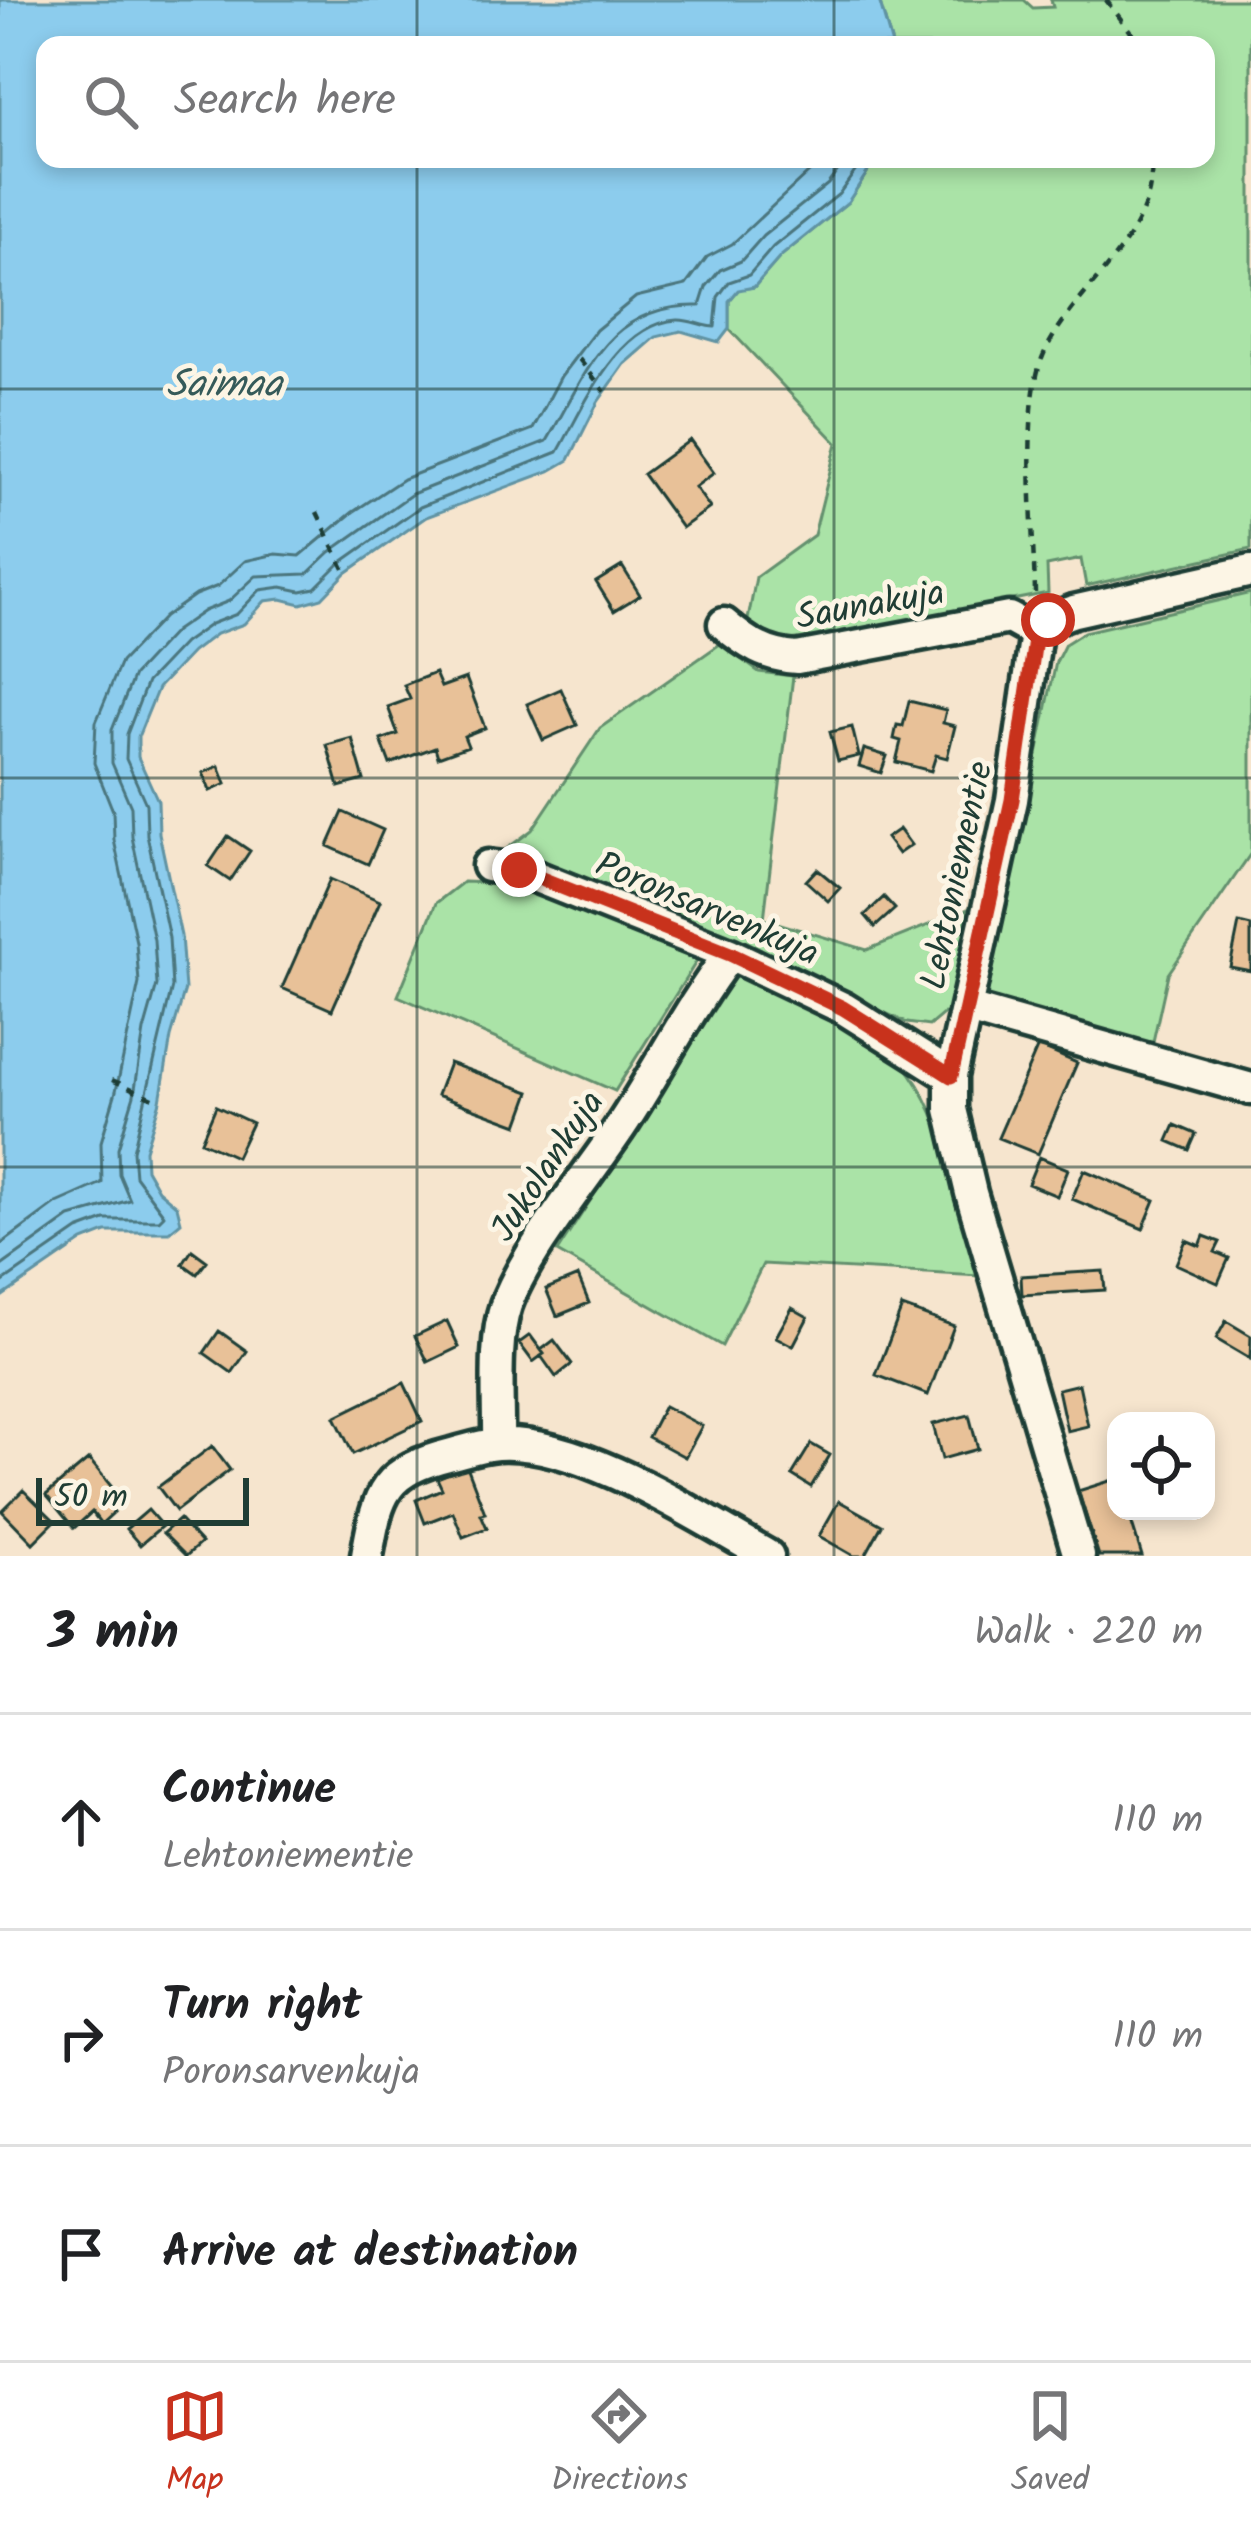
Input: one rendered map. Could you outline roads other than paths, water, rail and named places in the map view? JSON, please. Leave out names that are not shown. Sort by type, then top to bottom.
[{"type":"street","points":[[1036,633],[1048,620],[1074,610],[1251,571]]},
{"type":"street","name":"Saunakuja","points":[[724,624],[747,644],[774,656],[797,658],[1009,618],[1036,633]]},
{"type":"street","name":"Lehtoniementie","points":[[1036,633],[1016,781],[951,1076],[951,1108],[970,1193],[1079,1556]]},
{"type":"street","name":"Poronsarvenkuja","points":[[488,866],[519,870],[730,954],[843,1008],[951,1076]]},
{"type":"street","name":"Jukolankuja","points":[[498,1444],[502,1328],[519,1276],[625,1120],[698,995],[730,954]]},
{"type":"street","points":[[968,1009],[1251,1090]]},
{"type":"street","points":[[367,1556],[375,1512],[392,1478],[421,1462],[498,1444],[544,1448],[586,1460],[753,1553]]},
{"type":"water","name":"Saimaa","points":[[0,0],[879,0],[889,36],[36,36],[36,168],[870,168],[848,202],[781,256],[754,287],[738,290],[729,301],[729,329],[719,342],[681,331],[656,337],[625,364],[598,402],[569,460],[426,517],[346,573],[322,598],[301,604],[265,601],[244,624],[216,634],[192,652],[158,688],[138,737],[138,757],[158,801],[185,989],[145,1150],[146,1169],[158,1190],[177,1206],[181,1222],[169,1232],[106,1232],[83,1241],[0,1298]]}]
